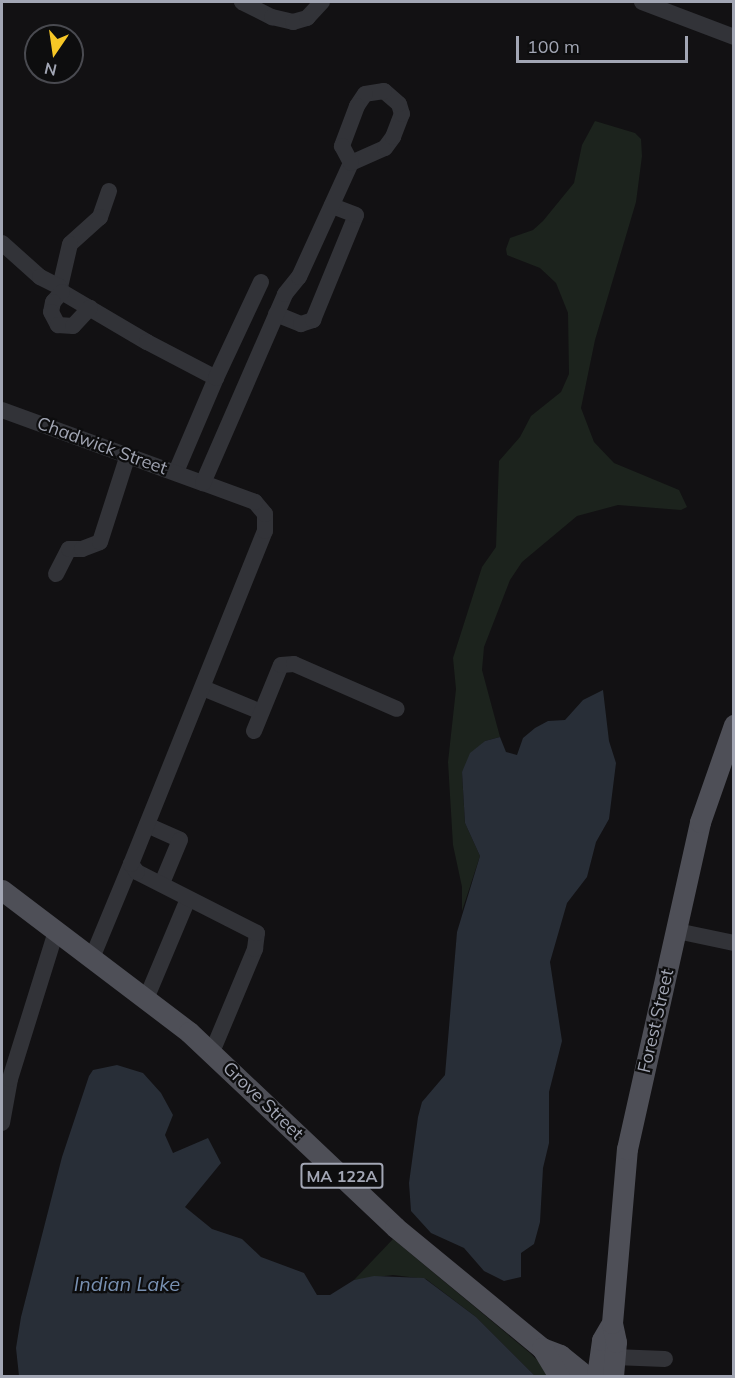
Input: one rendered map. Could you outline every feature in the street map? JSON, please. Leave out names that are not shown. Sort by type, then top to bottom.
[{"type":"main road","name":"Forest Street","points":[[597,1377],[607,1332],[627,1149],[703,812],[734,725]]},
{"type":"main road","name":"Grove Street","points":[[2,890],[212,1052],[395,1227],[586,1377]]},
{"type":"main road","name":"Forest Street","points":[[607,1332],[614,1367]]},
{"type":"main road","points":[[551,1351],[582,1352],[607,1332]]},
{"type":"main road","name":"Grove Street","points":[[551,1351],[560,1377]]},
{"type":"street","points":[[242,2],[272,17],[293,22],[311,16],[322,2]]},
{"type":"street","points":[[642,2],[734,37]]},
{"type":"street","points":[[190,478],[285,294],[299,277],[351,163]]},
{"type":"street","points":[[90,308],[73,326],[58,324],[51,312],[53,302],[61,290],[70,244],[100,217],[109,191]]},
{"type":"street","points":[[276,314],[301,324],[313,320],[356,215],[332,206]]},
{"type":"street","points":[[2,243],[40,277],[90,308],[216,378]]},
{"type":"street","points":[[190,478],[216,378],[261,282]]},
{"type":"street","name":"Chadwick Street","points":[[2,410],[255,502],[263,510],[266,524],[203,688],[92,958]]},
{"type":"street","points":[[56,574],[69,549],[82,549],[100,542],[128,455]]},
{"type":"street","points":[[254,731],[281,665],[294,664],[397,709]]},
{"type":"street","points":[[203,688],[261,712]]},
{"type":"street","points":[[147,825],[180,840],[162,883]]},
{"type":"street","points":[[131,864],[136,872],[162,883],[188,900],[257,933],[255,949],[212,1052]]},
{"type":"street","points":[[146,999],[188,900]]},
{"type":"street","points":[[2,1123],[6,1086],[56,931]]},
{"type":"street","points":[[677,931],[734,943]]},
{"type":"street","points":[[614,1367],[665,1359]]},
{"type":"shaded area","points":[[595,121],[635,133],[641,139],[642,156],[636,202],[595,340],[581,408],[594,442],[614,463],[679,490],[687,507],[681,510],[618,505],[577,516],[522,562],[510,580],[484,647],[482,670],[500,737],[485,741],[462,772],[465,823],[480,856],[462,911],[462,887],[453,845],[448,762],[456,689],[453,658],[482,567],[496,547],[499,461],[520,437],[531,416],[561,392],[569,374],[568,313],[556,283],[540,268],[507,255],[506,249],[510,238],[533,230],[543,221],[574,183],[582,145]]},
{"type":"shaded area","points":[[393,1239],[530,1353],[553,1376],[535,1376],[476,1317],[426,1279],[393,1275],[354,1280]]},
{"type":"water","points":[[603,690],[609,741],[616,763],[609,819],[596,842],[587,877],[567,903],[550,962],[562,1041],[549,1092],[549,1143],[543,1168],[540,1222],[534,1244],[521,1253],[521,1277],[504,1281],[484,1271],[464,1248],[431,1233],[411,1211],[409,1183],[418,1117],[422,1102],[445,1075],[457,932],[480,856],[465,823],[462,772],[470,753],[485,741],[500,737],[506,752],[517,755],[523,738],[535,728],[548,721],[565,720],[583,700]]},
{"type":"water","name":"Indian Lake","points":[[117,1065],[143,1073],[161,1093],[173,1115],[165,1135],[173,1153],[208,1138],[221,1163],[185,1207],[212,1229],[242,1239],[261,1257],[304,1273],[317,1295],[330,1295],[354,1280],[374,1276],[424,1278],[476,1317],[535,1376],[19,1376],[16,1348],[21,1317],[62,1157],[89,1076],[93,1070]]}]
